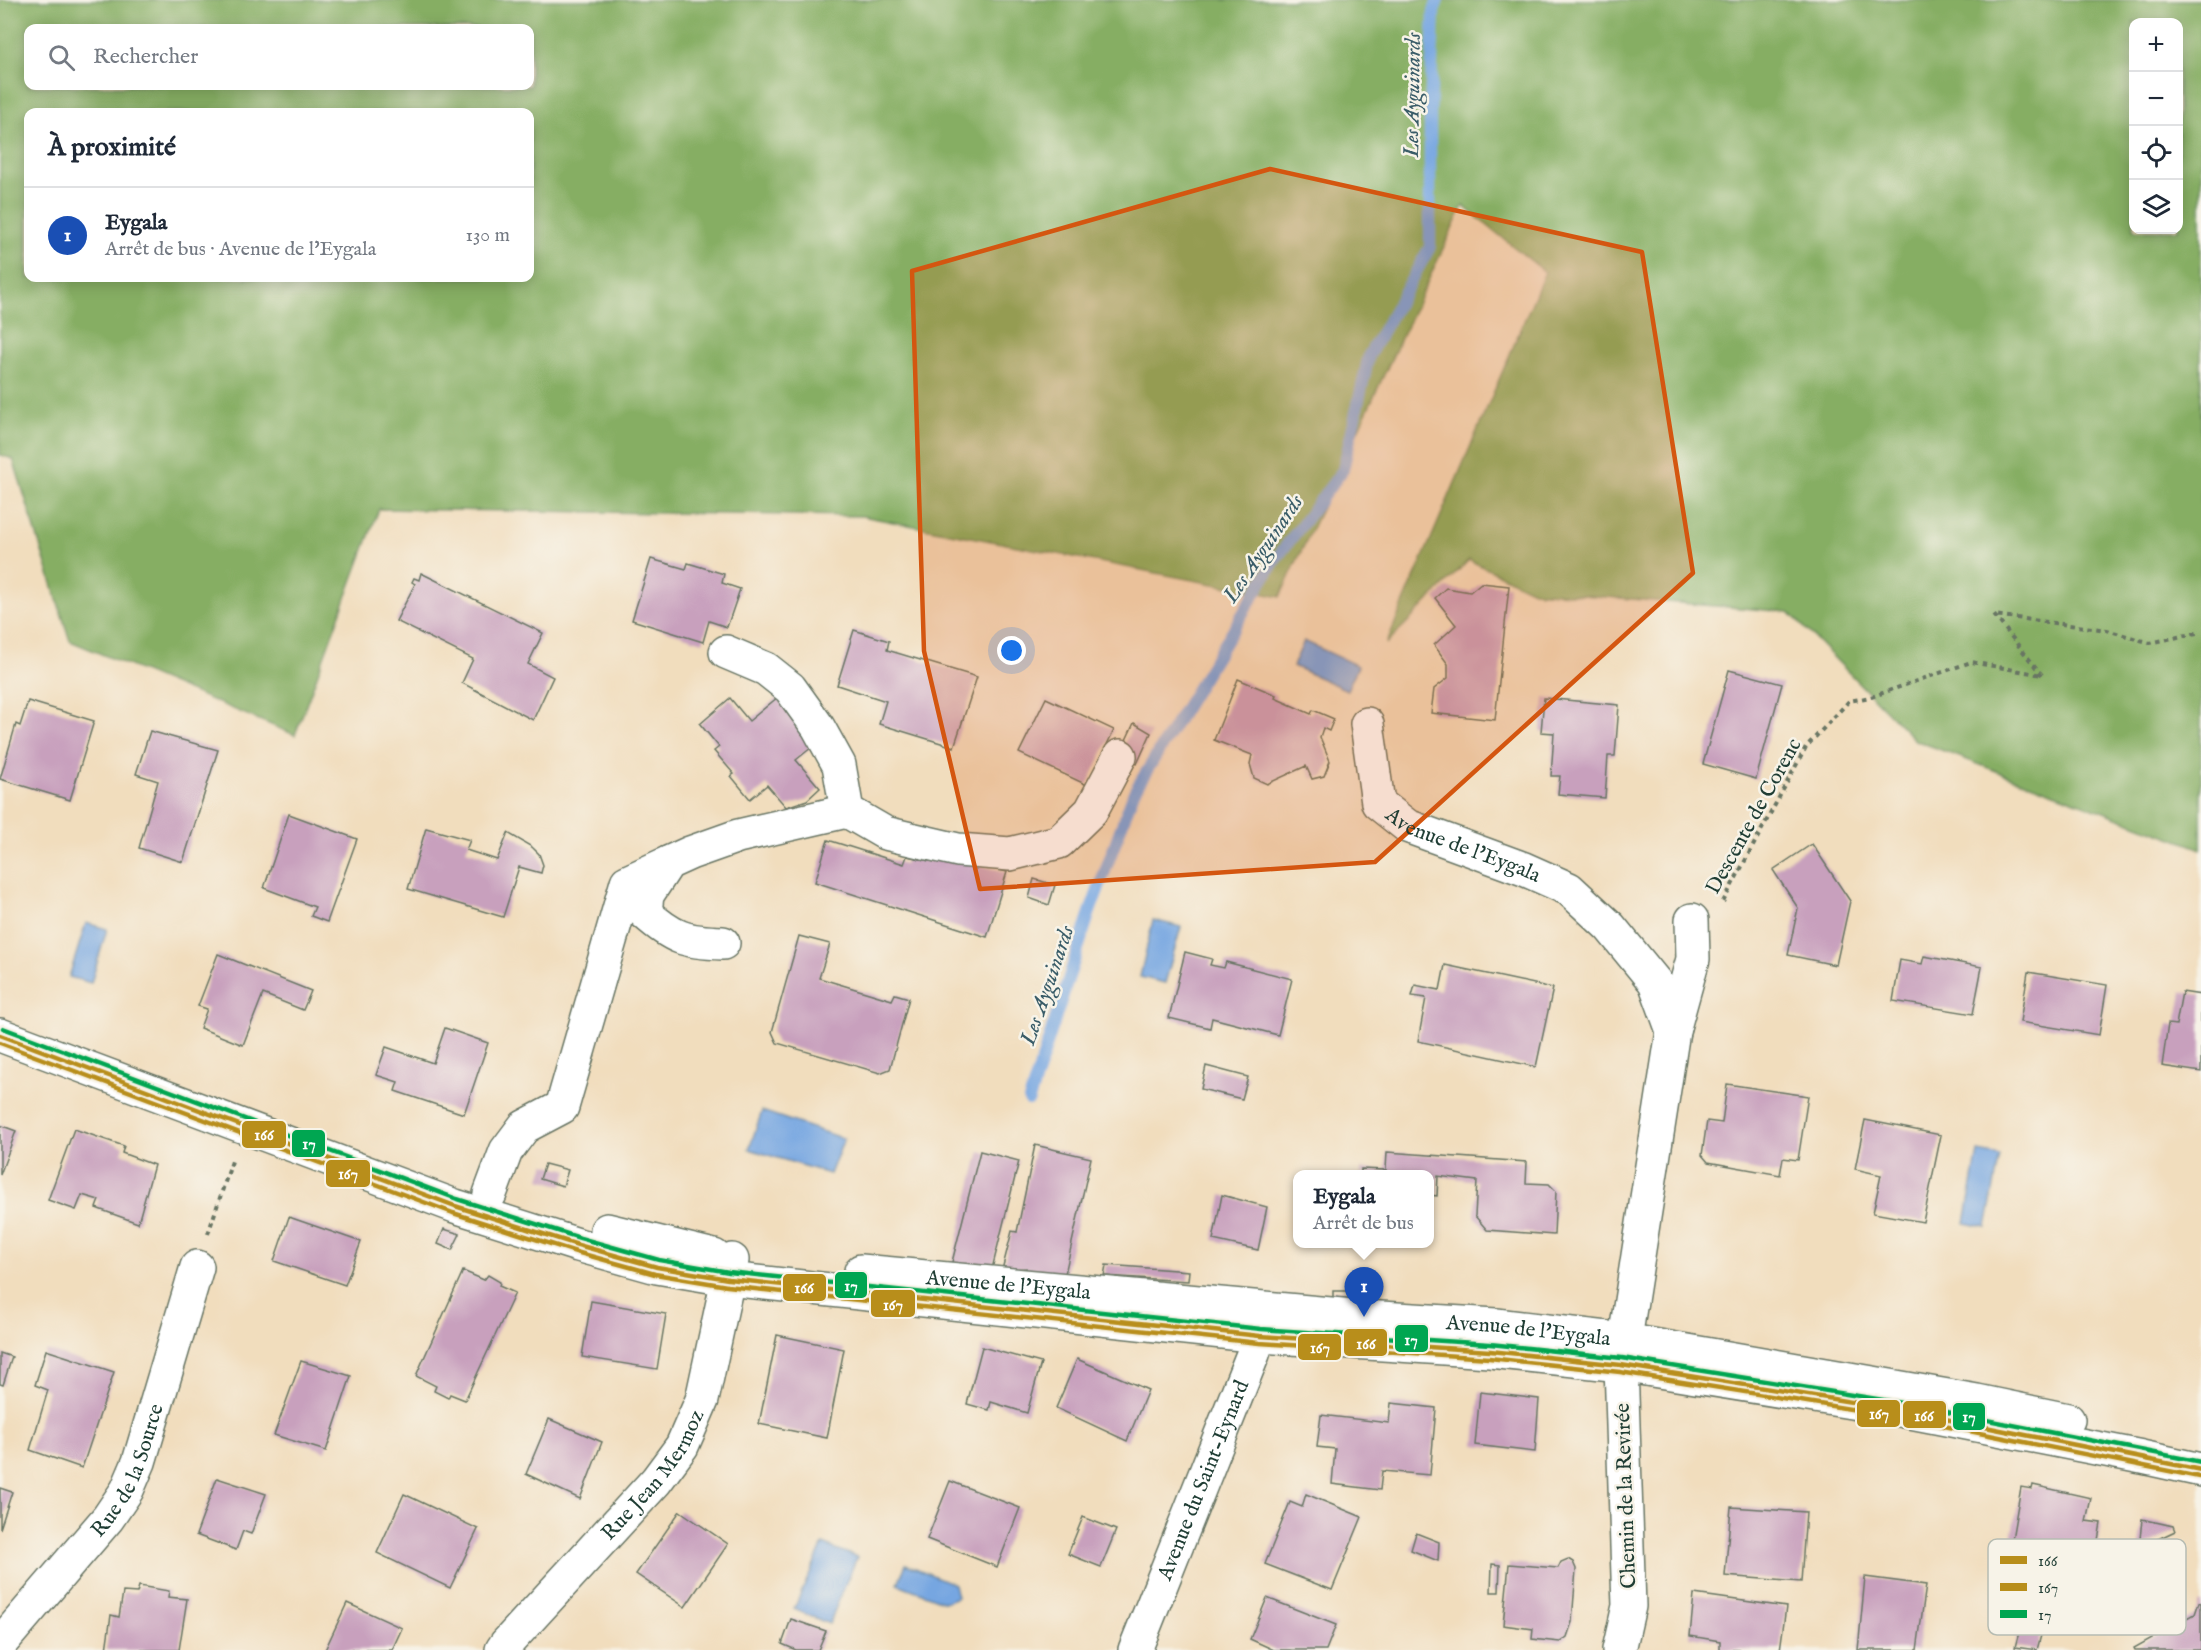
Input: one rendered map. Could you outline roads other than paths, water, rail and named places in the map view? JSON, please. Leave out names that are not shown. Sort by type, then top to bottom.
[{"type":"street","points":[[726,652],[766,669],[790,688],[818,727],[839,765],[847,811]]},
{"type":"street","name":"Avenue de l'Eygala","points":[[1367,724],[1378,803],[1407,826],[1524,869],[1569,889],[1610,927],[1655,982],[1673,1031],[1622,1353]]},
{"type":"street","points":[[490,1194],[506,1151],[524,1127],[562,1107],[627,882],[690,853],[738,836],[847,811],[885,832],[958,850],[1010,854],[1059,842],[1091,811],[1120,756]]},
{"type":"street","points":[[668,863],[647,895],[645,913],[665,931],[696,942],[723,943]]},
{"type":"street","points":[[1673,1031],[1705,915]]},
{"type":"street","name":"Avenue de l'Eygala","points":[[0,1017],[490,1194],[730,1270]]},
{"type":"street","name":"Avenue de l'Eygala","points":[[0,1035],[455,1206],[567,1242],[657,1267],[730,1270],[1264,1322],[1490,1351],[1622,1353],[1977,1401],[2201,1447]]},
{"type":"street","name":"Rue de la Source","points":[[0,1644],[108,1518],[127,1490],[139,1462],[197,1267]]},
{"type":"street","name":"Rue Jean Mermoz","points":[[502,1650],[656,1481],[682,1446],[702,1400],[730,1270]]},
{"type":"street","name":"Avenue du Saint-Eynard","points":[[1135,1650],[1264,1322]]},
{"type":"street","name":"Avenue de l'Eygala","points":[[1622,1353],[1895,1409],[2142,1456],[2201,1470]]},
{"type":"street","name":"Chemin de la Revirée","points":[[1619,1650],[1629,1606],[1622,1353]]},
{"type":"water","points":[[1304,641],[1358,666],[1347,690],[1293,666]]},
{"type":"water","points":[[1153,920],[1181,927],[1165,983],[1140,977]]},
{"type":"water","points":[[86,923],[107,929],[91,983],[69,977]]},
{"type":"water","points":[[762,1111],[844,1139],[830,1174],[749,1149]]},
{"type":"water","points":[[1978,1152],[2000,1156],[1986,1227],[1965,1223]]},
{"type":"water","points":[[823,1544],[857,1557],[829,1624],[794,1609]]},
{"type":"water","points":[[906,1564],[954,1584],[957,1597],[945,1602],[898,1584]]},
{"type":"waterway","name":"Les Ayguinards","points":[[1029,1100],[1090,912],[1134,792],[1276,559],[1343,470],[1369,355],[1430,247],[1430,114],[1434,11],[1438,0]]},
{"type":"place","name":"Eygala","points":[[1364,1317]]}]
